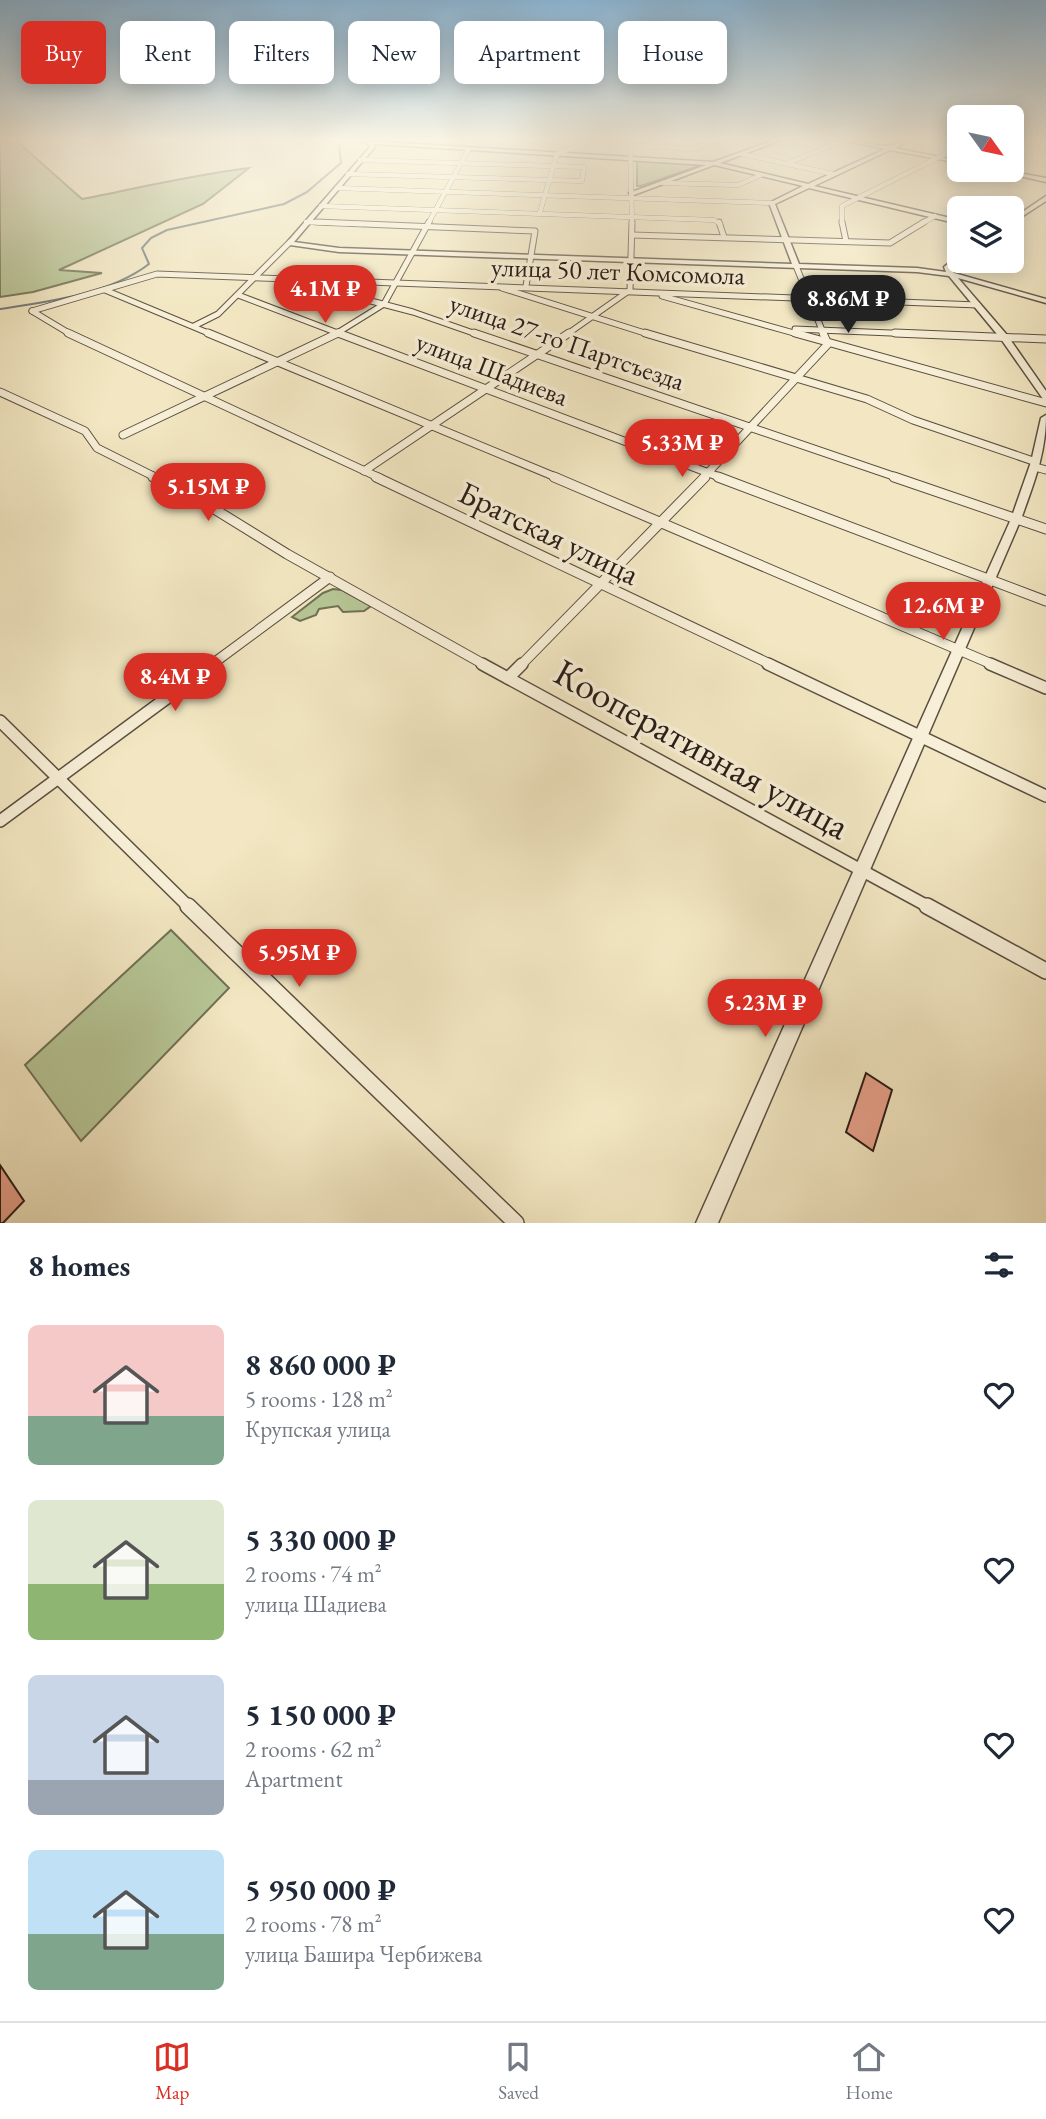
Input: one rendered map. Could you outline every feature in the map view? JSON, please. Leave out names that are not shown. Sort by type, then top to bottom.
[{"type":"street","points":[[194,326],[218,314],[238,295],[331,195]]},
{"type":"street","points":[[123,435],[338,333],[384,304],[442,195]]},
{"type":"street","points":[[540,212],[545,195]]},
{"type":"street","points":[[551,195],[772,203],[789,195]]},
{"type":"street","points":[[845,195],[947,219]]},
{"type":"street","points":[[845,241],[840,216],[842,206],[863,195]]},
{"type":"street","points":[[364,471],[488,390],[630,290],[633,260],[631,196]]},
{"type":"street","points":[[1024,213],[1046,198]]},
{"type":"street","points":[[772,203],[828,344]]},
{"type":"street","points":[[321,206],[717,220],[724,237]]},
{"type":"street","points":[[632,235],[890,243],[935,216]]},
{"type":"street","points":[[306,222],[534,231],[526,286]]},
{"type":"street","points":[[290,242],[311,248],[936,272],[1046,301]]},
{"type":"street","points":[[936,272],[946,268],[954,275],[1004,337],[1046,397]]},
{"type":"street","name":"улица 50 лет Комсомола","points":[[32,311],[157,274],[978,305]]},
{"type":"street","points":[[496,285],[527,298],[867,399],[913,420],[1039,466]]},
{"type":"street","points":[[105,290],[663,522],[1046,688]]},
{"type":"street","points":[[643,291],[1046,403]]},
{"type":"street","name":"улица Шадиева","points":[[238,295],[1046,601]]},
{"type":"street","name":"улица 27-го Партсъезда","points":[[352,296],[537,354],[1046,529]]},
{"type":"street","name":"Братская улица","points":[[32,311],[50,321],[59,330],[205,395],[1046,796]]},
{"type":"street","points":[[780,329],[1046,339]]},
{"type":"street","points":[[508,678],[663,522],[828,344]]},
{"type":"street","name":"Кооперативная улица","points":[[0,392],[85,431],[97,448],[203,502],[287,554],[508,678],[1046,971]]},
{"type":"street","points":[[707,1223],[1039,466],[1046,418]]},
{"type":"street","points":[[0,821],[330,577]]},
{"type":"street","points":[[0,721],[57,780],[516,1223]]},
{"type":"green space","points":[[0,195],[78,195],[82,199],[101,195],[214,195],[203,204],[59,270],[102,273],[33,292],[0,297]]},
{"type":"green space","points":[[333,589],[342,590],[371,606],[364,611],[343,612],[338,606],[319,609],[316,615],[300,621],[292,617],[323,593]]},
{"type":"green space","points":[[171,930],[229,988],[81,1141],[25,1065]]},
{"type":"building","points":[[866,1073],[892,1090],[873,1151],[846,1132]]},
{"type":"building","points":[[0,1165],[24,1201],[3,1223],[0,1223]]},
{"type":"waterway","points":[[0,309],[78,295],[116,283],[149,264],[142,248],[151,238],[167,230],[284,204],[301,195]]}]
